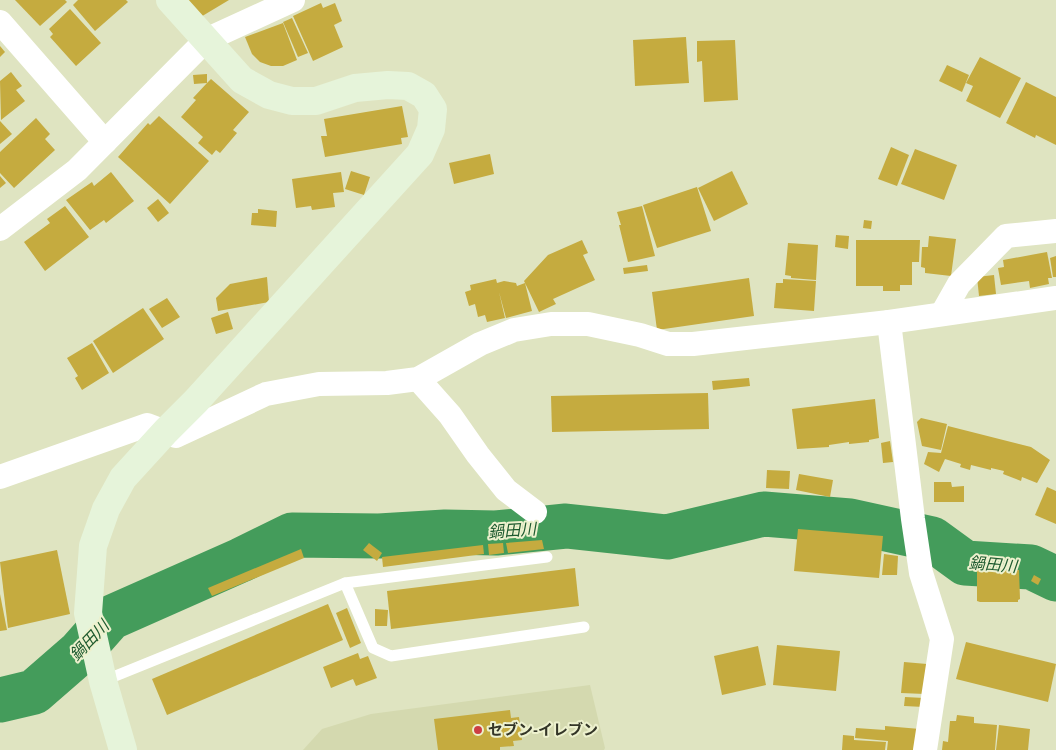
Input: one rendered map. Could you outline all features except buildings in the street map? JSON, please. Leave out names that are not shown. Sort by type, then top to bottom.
[{"type":"street","points":[[123,750],[101,670],[88,613],[93,546],[106,509],[123,478],[166,431],[196,402],[420,154],[431,130],[433,110],[424,95],[408,86],[388,84],[355,88],[316,101],[292,101],[269,95],[242,80],[170,0]]},
{"type":"street","points":[[0,229],[77,170],[206,40],[293,0]]},
{"type":"street","points":[[0,22],[105,142]]},
{"type":"street","points":[[942,314],[959,284],[1006,236],[1056,231]]},
{"type":"street","points":[[0,477],[146,425],[176,436],[266,394],[319,384],[387,383],[418,379],[480,344],[514,330],[551,324],[588,324],[640,335],[668,344],[693,344],[889,322],[1056,298]]},
{"type":"street","points":[[889,322],[921,573],[942,639],[924,750]]},
{"type":"street","points":[[418,379],[450,415],[506,490],[534,512]]},
{"type":"lane","points":[[101,670],[345,583],[547,556]]},
{"type":"lane","points":[[345,583],[373,648],[390,656],[584,627]]},
{"type":"shaded area","points":[[590,685],[604,750],[303,750],[322,729],[371,714]]},
{"type":"waterway","name":"鍋田川","points":[[0,700],[34,692],[80,652],[110,618],[241,560],[292,535],[379,536],[445,532],[496,533],[566,526],[667,537],[764,514],[850,521],[932,539],[965,563],[1031,567],[1056,579]]},
{"type":"place","name":"セブン-イレブン","points":[[478,730]]}]
